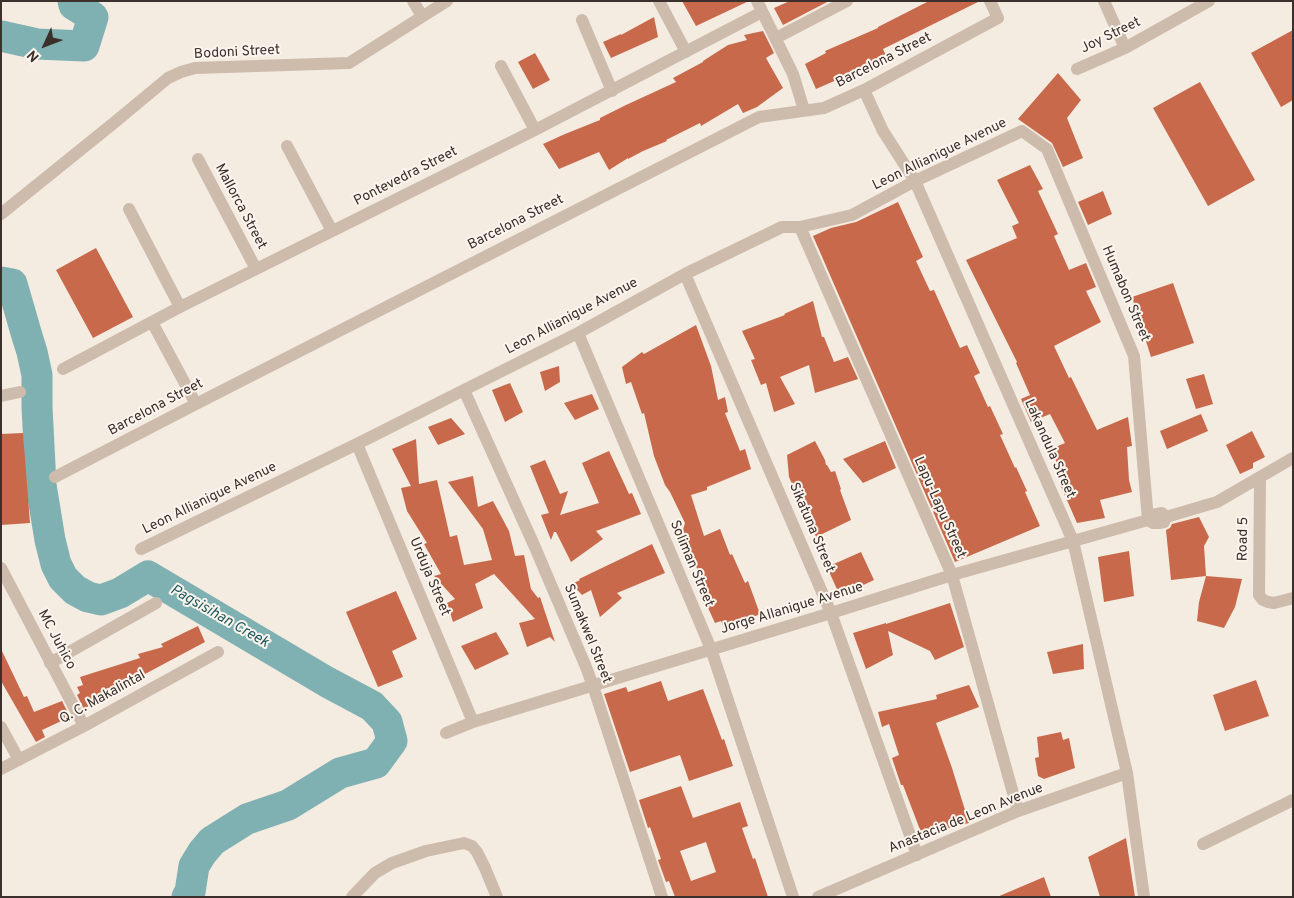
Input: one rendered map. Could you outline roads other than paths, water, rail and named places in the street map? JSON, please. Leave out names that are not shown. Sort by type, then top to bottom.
[{"type":"street","points":[[413,1],[422,16]]},
{"type":"street","name":"Bodoni Street","points":[[1,214],[168,78],[195,68],[349,63],[447,1]]},
{"type":"street","points":[[660,1],[686,52]]},
{"type":"street","points":[[776,38],[848,1]]},
{"type":"street","name":"Barcelona Street","points":[[55,477],[759,117],[824,108],[864,90],[998,18],[990,1]]},
{"type":"street","points":[[1104,1],[1125,48]]},
{"type":"street","name":"Joy Street","points":[[1077,69],[1125,48],[1209,1]]},
{"type":"street","points":[[760,7],[794,74],[804,110]]},
{"type":"street","name":"Pontevedra Street","points":[[63,369],[332,230],[612,91],[686,52],[760,7]]},
{"type":"street","points":[[582,20],[612,91]]},
{"type":"street","points":[[501,66],[535,130]]},
{"type":"street","name":"Lakandula Street","points":[[864,90],[883,131],[915,181],[1073,541],[1128,772],[1144,897]]},
{"type":"street","name":"Leon Allianigue Avenue","points":[[141,549],[464,390],[578,332],[685,274],[782,227],[800,228],[852,215],[915,181],[1022,131]]},
{"type":"street","name":"Humabon Street","points":[[1022,131],[1047,149],[1134,356],[1158,518]]},
{"type":"street","points":[[287,146],[332,230]]},
{"type":"street","name":"Mallorca Street","points":[[198,159],[256,269]]},
{"type":"street","points":[[128,208],[180,307]]},
{"type":"street","name":"Lapu-Lapu Street","points":[[800,228],[952,575],[1018,811]]},
{"type":"street","name":"Sikatuna Street","points":[[685,274],[831,613],[917,855]]},
{"type":"street","points":[[152,322],[196,404]]},
{"type":"street","name":"Soliman Street","points":[[578,332],[711,649],[793,897]]},
{"type":"street","name":"Sumakwel Street","points":[[464,390],[534,545],[593,686],[662,897]]},
{"type":"street","points":[[1,396],[20,392]]},
{"type":"street","name":"Urduja Street","points":[[356,444],[473,722]]},
{"type":"street","name":"Jorge Allanigue Avenue","points":[[446,733],[473,722],[952,575],[1217,502],[1293,458]]},
{"type":"street","name":"Road 5","points":[[1260,477],[1259,595],[1263,600],[1274,603],[1293,598]]},
{"type":"street","name":"MC Juhico","points":[[1,568],[84,726]]},
{"type":"street","points":[[50,662],[156,603]]},
{"type":"street","name":"Q. C. Makalintal","points":[[1,769],[84,726],[218,652]]},
{"type":"street","points":[[1,727],[19,760]]},
{"type":"street","name":"Anastacia de Leon Avenue","points":[[818,897],[1018,811],[1128,772]]},
{"type":"street","points":[[1203,844],[1293,800]]},
{"type":"street","points":[[352,897],[375,873],[392,863],[426,851],[464,843],[472,846],[477,852],[486,868],[496,897]]},
{"type":"waterway","name":"Pagsisihan Creek","points":[[1,36],[37,44],[84,46],[93,17],[74,5],[73,1]]},
{"type":"waterway","name":"Pagsisihan Creek","points":[[1,282],[12,284],[37,375],[41,485],[50,540],[56,564],[63,578],[75,590],[88,597],[101,600],[120,593],[148,576],[327,682],[372,706],[387,722],[392,741],[376,763],[340,773],[288,805],[247,819],[212,841],[194,866],[190,892],[187,897]]}]
